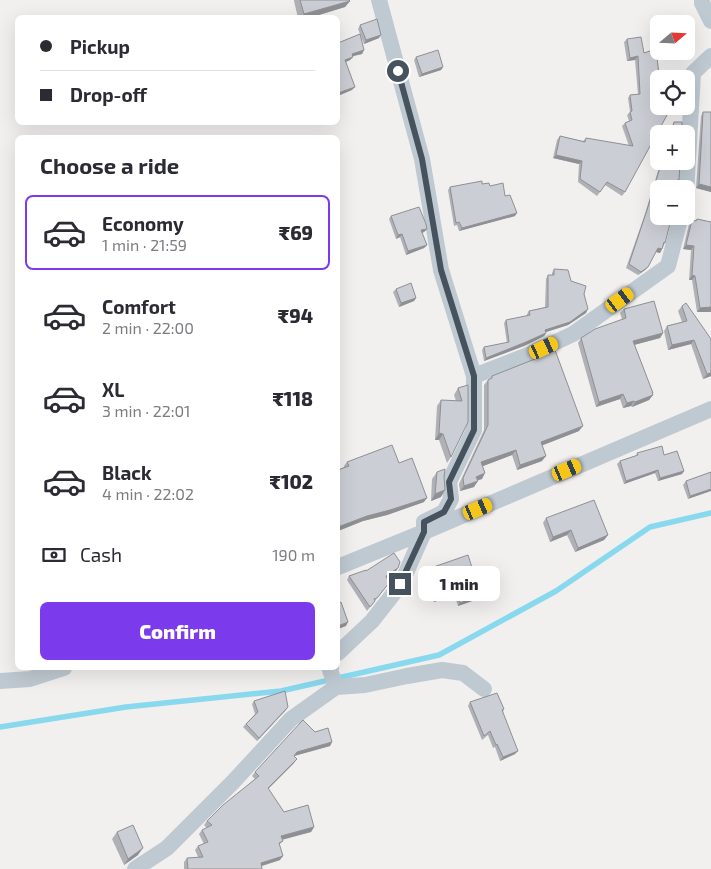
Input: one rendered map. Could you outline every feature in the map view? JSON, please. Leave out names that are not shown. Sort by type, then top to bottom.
[{"type":"street","points":[[340,651],[372,621],[400,584],[424,532],[424,522],[444,512],[451,499],[449,482],[474,430],[474,376],[441,270],[422,159],[379,0]]},
{"type":"street","points":[[702,0],[711,21]]},
{"type":"street","points":[[687,180],[693,73],[711,56]]},
{"type":"street","points":[[474,376],[528,355],[574,334],[668,266],[678,225]]},
{"type":"street","points":[[340,566],[711,409]]},
{"type":"street","points":[[0,682],[30,679],[58,670]]},
{"type":"street","points":[[331,670],[336,687]]},
{"type":"street","points":[[135,869],[167,848],[234,782],[290,719],[336,687],[365,685],[442,670],[463,673],[484,689]]},
{"type":"building","points":[[300,0],[349,0],[350,1],[304,14]]},
{"type":"building","points":[[377,19],[381,35],[366,40],[360,25]]},
{"type":"building","points":[[360,34],[364,50],[352,54],[353,57],[345,60],[355,87],[340,92],[340,42]]},
{"type":"building","points":[[641,37],[644,53],[650,51],[650,60],[657,60],[659,70],[650,70],[650,115],[667,115],[662,125],[650,125],[650,146],[625,192],[607,182],[600,192],[580,179],[582,161],[556,155],[560,136],[585,142],[586,138],[633,146],[625,123],[632,120],[630,95],[640,94],[638,56],[630,58],[627,39]]},
{"type":"building","points":[[438,50],[443,67],[422,74],[416,57]]},
{"type":"building","points":[[703,112],[711,112],[711,187],[699,184]]},
{"type":"building","points":[[674,122],[682,122],[682,125],[673,125]]},
{"type":"building","points":[[659,170],[680,170],[679,180],[656,180]]},
{"type":"building","points":[[482,181],[482,184],[489,183],[490,186],[503,183],[505,196],[510,195],[517,213],[462,228],[459,222],[456,223],[450,187]]},
{"type":"building","points":[[650,200],[650,225],[670,225],[662,249],[658,248],[648,267],[641,272],[629,264]]},
{"type":"building","points":[[419,207],[426,224],[427,229],[421,230],[427,245],[408,251],[402,234],[398,235],[391,216]]},
{"type":"building","points":[[697,219],[711,222],[711,307],[700,308],[695,276],[692,275],[694,246],[686,245],[691,225],[695,225]]},
{"type":"building","points":[[554,269],[568,270],[571,281],[586,286],[584,294],[588,309],[570,322],[545,330],[546,333],[486,358],[484,347],[509,342],[506,320],[530,315],[529,311],[548,307],[548,275],[554,275]]},
{"type":"building","points":[[411,283],[416,298],[401,303],[396,289]]},
{"type":"building","points":[[654,301],[663,333],[633,341],[653,395],[627,403],[623,394],[599,402],[581,338],[595,329],[626,318],[624,309]]},
{"type":"building","points":[[686,303],[711,339],[711,373],[707,374],[694,340],[672,345],[667,326],[687,321],[682,306]]},
{"type":"building","points":[[555,350],[583,426],[541,442],[546,456],[520,465],[516,450],[481,462],[485,473],[476,477],[478,481],[464,486],[463,478],[488,425],[488,380],[492,376]]},
{"type":"building","points":[[468,385],[468,422],[451,457],[443,434],[439,433],[441,400],[462,401],[458,388]]},
{"type":"building","points":[[392,445],[399,463],[412,458],[427,498],[340,526],[340,469],[349,466],[347,462]]},
{"type":"building","points":[[662,446],[664,455],[677,451],[684,471],[660,478],[658,470],[626,481],[620,461],[638,455],[637,453]]},
{"type":"building","points":[[445,469],[445,490],[435,494],[437,472]]},
{"type":"building","points":[[711,472],[711,489],[690,496],[686,481]]},
{"type":"building","points":[[594,500],[608,535],[578,548],[571,530],[553,537],[546,518]]},
{"type":"building","points":[[394,553],[400,562],[398,568],[386,576],[389,583],[377,598],[374,599],[375,601],[370,607],[349,576],[366,571]]},
{"type":"building","points":[[468,555],[476,580],[471,581],[477,596],[460,603],[456,590],[436,598],[425,570]]},
{"type":"building","points":[[340,603],[348,622],[340,625]]},
{"type":"building","points":[[285,691],[288,707],[259,738],[246,724],[258,712],[254,701]]},
{"type":"building","points":[[497,693],[518,751],[503,757],[490,731],[484,736],[470,702]]},
{"type":"building","points":[[303,720],[315,732],[328,728],[332,742],[297,752],[294,756],[297,759],[268,788],[284,812],[308,805],[314,827],[281,836],[283,841],[279,843],[283,856],[261,863],[262,869],[188,869],[187,858],[203,857],[198,846],[208,842],[202,830],[212,825],[207,821],[223,805],[259,776],[255,772]]},
{"type":"building","points":[[133,825],[143,848],[128,859],[117,832]]},
{"type":"waterway","points":[[0,727],[126,707],[281,691],[439,655],[556,591],[650,527],[711,513]]},
{"type":"route","points":[[398,71],[422,159],[441,270],[474,376],[474,430],[449,482],[451,499],[444,512],[424,522],[424,532],[400,584]]}]
